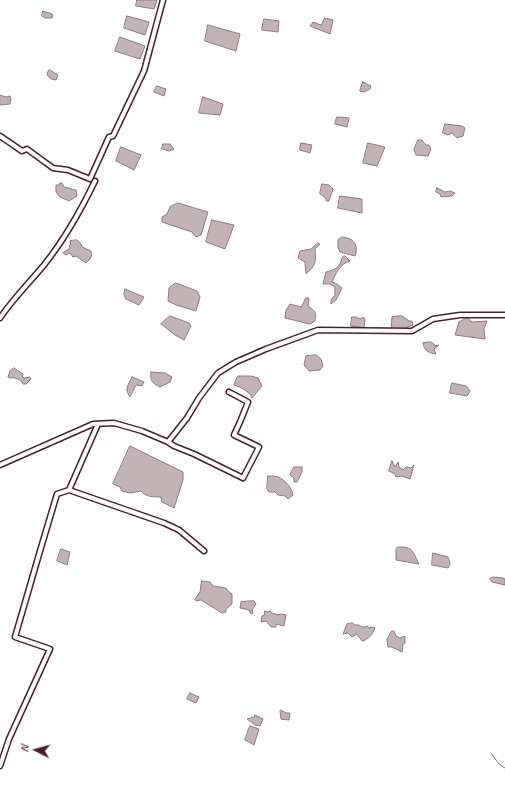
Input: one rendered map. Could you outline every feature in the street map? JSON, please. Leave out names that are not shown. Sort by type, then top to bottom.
[{"type":"street","points":[[0,136],[22,151],[27,149],[53,168],[68,170],[90,179],[109,137],[113,136],[144,71],[163,0]]},
{"type":"street","points":[[0,318],[44,264],[83,207],[95,181]]},
{"type":"street","points":[[168,442],[187,418],[199,398],[218,373],[236,362],[266,349],[318,330],[412,331],[433,320],[460,315],[505,316]]},
{"type":"street","points":[[0,465],[93,424],[114,423],[142,431],[168,442],[243,478],[259,447],[234,434],[248,402],[229,392]]},
{"type":"street","points":[[69,490],[98,424]]},
{"type":"street","points":[[0,766],[9,739],[50,649],[15,637],[57,494],[69,490],[164,523],[179,530],[204,551]]},
{"type":"shaded area","points":[[137,0],[157,0],[154,9],[136,6]]},
{"type":"shaded area","points":[[43,11],[52,14],[52,18],[45,18],[42,16]]},
{"type":"shaded area","points":[[127,16],[149,22],[145,35],[124,28]]},
{"type":"shaded area","points":[[325,18],[333,20],[330,34],[310,26],[313,22],[321,25]]},
{"type":"shaded area","points":[[264,19],[279,21],[278,32],[262,30]]},
{"type":"shaded area","points":[[208,25],[240,34],[236,51],[205,41]]},
{"type":"shaded area","points":[[120,37],[145,46],[140,59],[115,51]]},
{"type":"shaded area","points":[[50,70],[58,75],[56,80],[51,79],[47,75],[48,71]]},
{"type":"shaded area","points":[[363,82],[371,86],[370,89],[364,92],[360,91]]},
{"type":"shaded area","points":[[157,86],[166,89],[164,96],[154,92]]},
{"type":"shaded area","points":[[0,95],[6,97],[10,96],[10,104],[0,105]]},
{"type":"shaded area","points":[[203,97],[223,104],[220,115],[199,113]]},
{"type":"shaded area","points":[[337,117],[349,118],[347,127],[335,124]]},
{"type":"shaded area","points":[[445,124],[462,126],[465,128],[463,136],[457,138],[452,133],[448,135],[443,133]]},
{"type":"shaded area","points":[[418,140],[422,140],[426,145],[429,145],[431,149],[428,156],[416,155],[414,150]]},
{"type":"shaded area","points":[[301,143],[312,145],[310,153],[300,150]]},
{"type":"shaded area","points":[[368,143],[385,147],[377,166],[363,163]]},
{"type":"shaded area","points":[[163,144],[170,144],[174,149],[169,151],[162,149]]},
{"type":"shaded area","points":[[121,147],[141,155],[134,170],[116,161]]},
{"type":"shaded area","points":[[62,183],[64,187],[76,190],[77,196],[69,201],[60,197],[56,192],[56,185],[59,185]]},
{"type":"shaded area","points":[[322,184],[329,185],[333,189],[329,201],[326,201],[326,198],[320,194]]},
{"type":"shaded area","points":[[437,188],[445,192],[450,191],[455,193],[452,196],[441,197],[440,194],[436,192]]},
{"type":"shaded area","points":[[340,196],[362,199],[362,213],[338,208]]},
{"type":"shaded area","points":[[178,203],[208,212],[201,235],[196,237],[192,232],[162,222],[162,217],[167,214],[170,207]]},
{"type":"shaded area","points":[[212,220],[234,225],[225,249],[206,242]]},
{"type":"shaded area","points":[[342,237],[350,239],[356,245],[355,256],[340,252],[338,240]]},
{"type":"shaded area","points":[[77,240],[82,247],[91,251],[92,255],[86,263],[76,256],[73,257],[70,253],[66,255],[63,253],[70,248],[70,241]]},
{"type":"shaded area","points":[[318,243],[320,244],[315,249],[315,263],[306,274],[305,262],[298,258],[300,251],[311,249]]},
{"type":"shaded area","points":[[345,256],[350,261],[341,267],[332,282],[342,288],[336,300],[331,304],[331,300],[335,295],[335,287],[330,284],[323,284],[326,272],[337,268],[342,258]]},
{"type":"shaded area","points":[[176,283],[197,291],[200,297],[196,311],[168,301],[169,288]]},
{"type":"shaded area","points":[[125,289],[144,297],[139,305],[126,299],[124,295]]},
{"type":"shaded area","points":[[306,298],[309,298],[308,306],[315,312],[315,321],[310,324],[285,318],[286,310],[290,304],[301,307]]},
{"type":"shaded area","points":[[170,316],[189,323],[191,326],[184,340],[161,324]]},
{"type":"shaded area","points":[[402,316],[409,321],[412,321],[413,325],[407,327],[408,331],[391,331],[392,317]]},
{"type":"shaded area","points":[[352,317],[360,319],[363,317],[365,319],[364,328],[351,326]]},
{"type":"shaded area","points":[[468,318],[472,322],[487,321],[484,329],[485,339],[455,335],[459,322]]},
{"type":"shaded area","points":[[431,342],[434,346],[439,345],[434,349],[436,354],[429,352],[424,348],[423,343]]},
{"type":"shaded area","points":[[316,355],[321,359],[323,366],[320,370],[309,371],[304,365],[306,356]]},
{"type":"shaded area","points":[[14,368],[23,374],[22,376],[24,378],[30,377],[31,379],[26,384],[23,384],[17,379],[9,378],[10,371]]},
{"type":"shaded area","points":[[151,372],[165,373],[172,377],[170,382],[160,387],[152,381]]},
{"type":"shaded area","points":[[238,376],[251,376],[258,378],[262,386],[252,398],[245,390],[234,385]]},
{"type":"shaded area","points":[[132,377],[144,382],[142,386],[136,385],[130,397],[127,389]]},
{"type":"shaded area","points":[[452,383],[466,386],[470,391],[467,396],[450,393]]},
{"type":"shaded area","points":[[130,446],[183,472],[183,480],[174,508],[162,502],[161,497],[147,496],[141,491],[130,493],[122,491],[120,487],[113,484]]},
{"type":"shaded area","points":[[392,461],[395,467],[398,462],[399,467],[403,470],[406,467],[411,468],[414,465],[410,479],[402,476],[396,477],[395,474],[389,471]]},
{"type":"shaded area","points":[[294,467],[302,467],[302,472],[297,482],[294,482],[294,478],[290,475]]},
{"type":"shaded area","points":[[268,476],[277,477],[283,480],[290,487],[293,495],[288,499],[285,496],[278,495],[275,492],[269,492],[267,489]]},
{"type":"shaded area","points":[[398,547],[410,549],[419,564],[396,560],[396,549]]},
{"type":"shaded area","points":[[61,549],[70,552],[67,565],[57,561]]},
{"type":"shaded area","points":[[433,553],[448,557],[450,566],[448,568],[432,565]]},
{"type":"shaded area","points":[[493,577],[505,579],[505,585],[492,582],[490,579]]},
{"type":"shaded area","points":[[202,581],[210,582],[213,586],[226,588],[232,594],[232,604],[226,609],[226,612],[222,613],[201,600],[196,601],[195,599],[200,592]]},
{"type":"shaded area","points":[[254,601],[256,604],[252,610],[253,613],[251,614],[249,610],[240,608],[241,602]]},
{"type":"shaded area","points":[[265,611],[270,611],[278,615],[286,615],[284,626],[276,624],[276,627],[271,627],[266,621],[261,622]]},
{"type":"shaded area","points":[[353,623],[362,627],[367,626],[369,628],[375,628],[370,636],[362,641],[357,634],[352,637],[348,633],[343,634],[347,624]]},
{"type":"shaded area","points":[[392,631],[394,631],[396,636],[400,638],[405,636],[405,643],[403,644],[402,652],[392,647],[388,647],[387,640]]},
{"type":"shaded area","points":[[190,693],[199,697],[196,703],[187,699]]},
{"type":"shaded area","points":[[281,710],[286,713],[290,713],[289,720],[281,719]]},
{"type":"shaded area","points":[[255,715],[263,719],[260,726],[255,725],[247,719],[254,717]]},
{"type":"shaded area","points":[[250,726],[259,729],[254,745],[245,740]]},
{"type":"waterway","points":[[491,753],[499,764],[505,768]]}]
